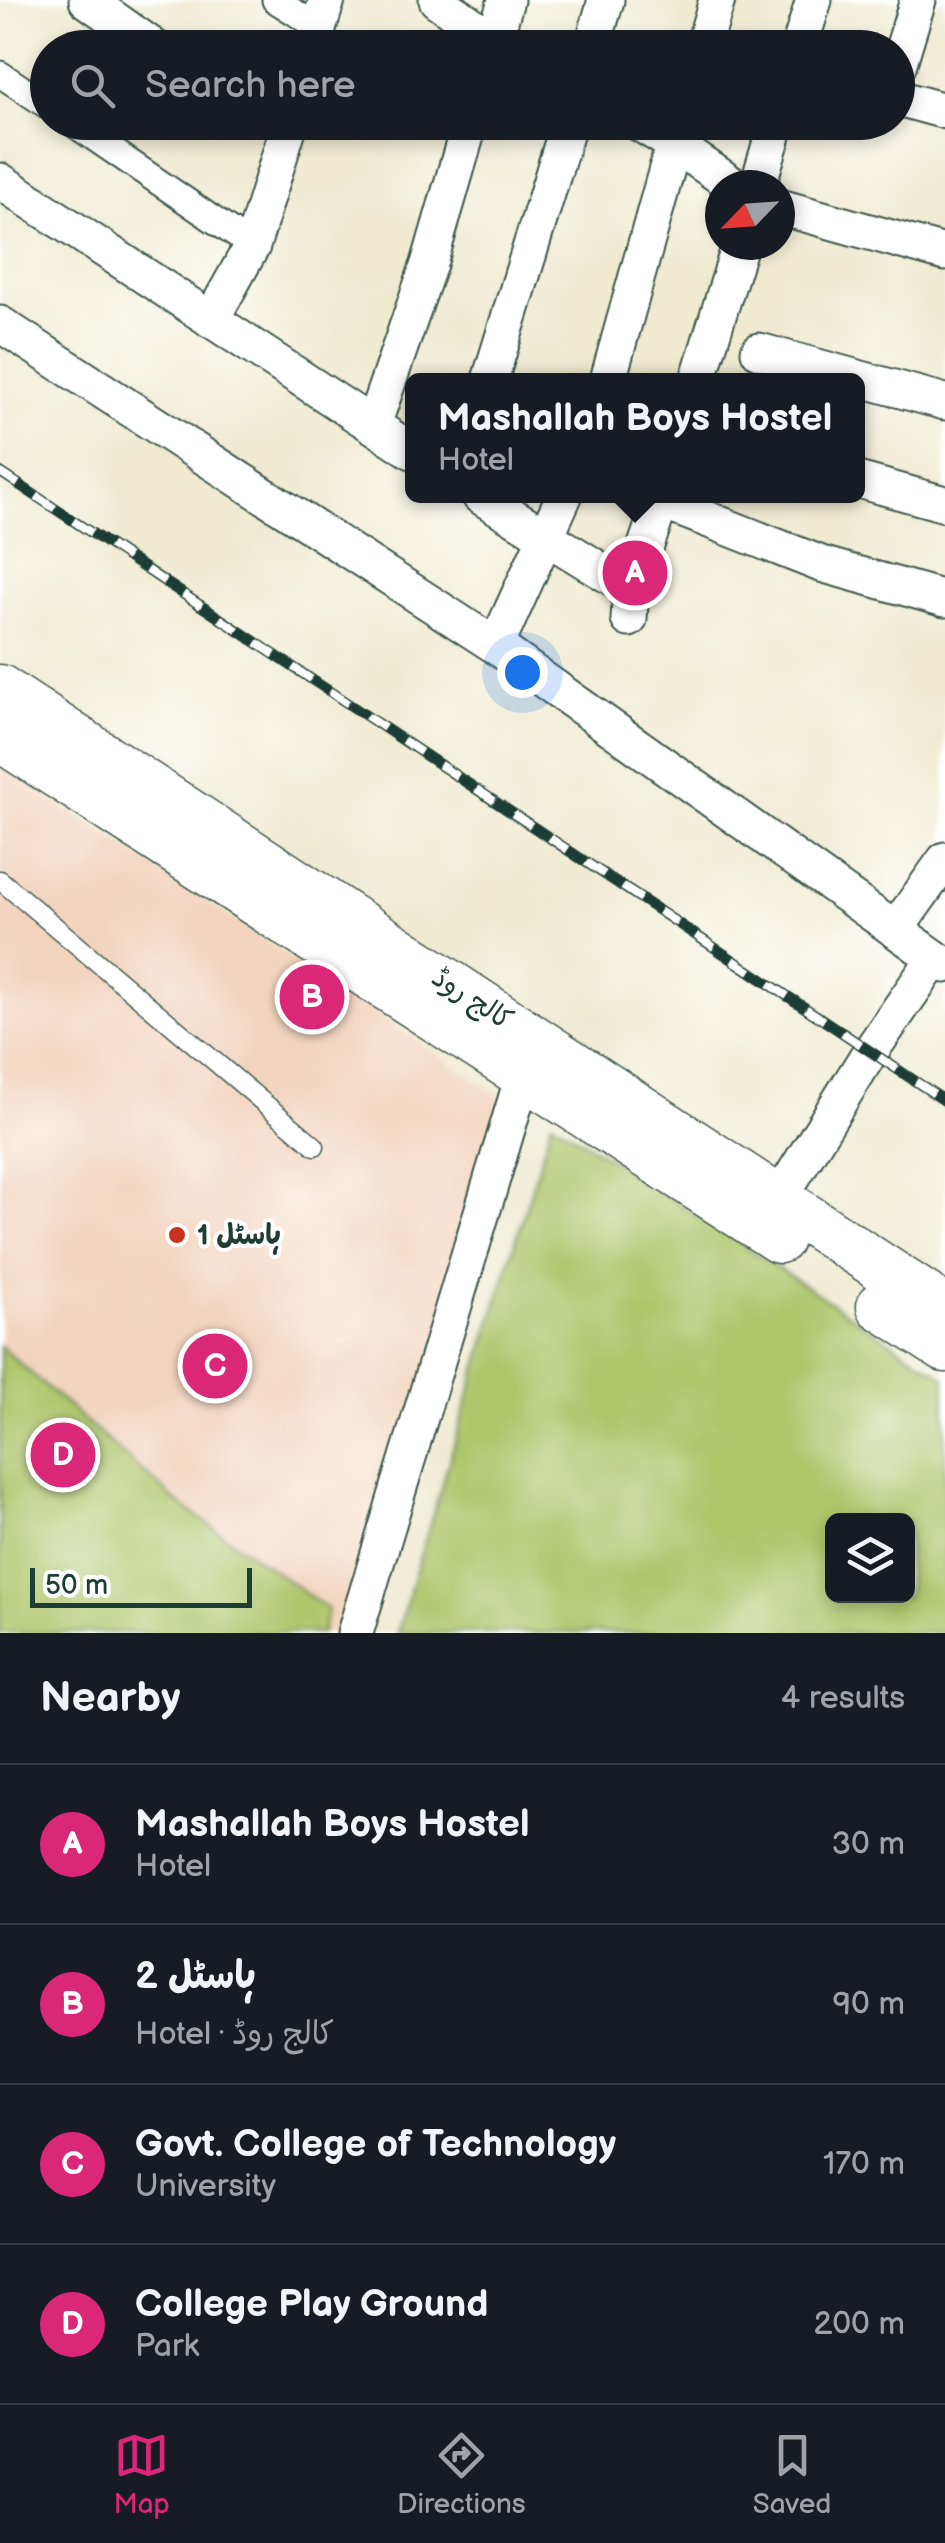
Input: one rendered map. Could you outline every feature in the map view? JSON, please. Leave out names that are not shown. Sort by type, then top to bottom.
[{"type":"main road","name":"کالج روڈ","points":[[0,689],[770,1212],[945,1348]]},
{"type":"main road","name":"کالج روڈ","points":[[0,737],[524,1073],[945,1309]]},
{"type":"street","points":[[87,0],[129,30]]},
{"type":"street","points":[[275,0],[319,25]]},
{"type":"street","points":[[437,0],[475,30]]},
{"type":"street","points":[[499,30],[506,0]]},
{"type":"street","points":[[597,30],[606,0]]},
{"type":"street","points":[[708,30],[717,0]]},
{"type":"street","points":[[805,30],[814,0]]},
{"type":"street","points":[[909,30],[918,0]]},
{"type":"street","points":[[0,74],[30,94]]},
{"type":"street","points":[[915,103],[945,111]]},
{"type":"street","points":[[97,140],[252,246]]},
{"type":"street","points":[[211,320],[252,246],[276,140]]},
{"type":"street","points":[[373,425],[429,264],[465,140]]},
{"type":"street","points":[[492,373],[563,140]]},
{"type":"street","points":[[610,373],[675,140]]},
{"type":"street","points":[[685,140],[717,170]]},
{"type":"street","points":[[763,170],[772,140]]},
{"type":"street","points":[[0,182],[405,446]]},
{"type":"street","points":[[795,211],[945,254]]},
{"type":"street","points":[[700,373],[735,260]]},
{"type":"street","points":[[0,324],[496,646],[940,962],[870,1052],[770,1212]]},
{"type":"street","points":[[758,352],[837,373]]},
{"type":"street","points":[[865,381],[945,402]]},
{"type":"street","points":[[865,482],[945,504]]},
{"type":"street","points":[[491,503],[546,538],[630,604],[660,503]]},
{"type":"street","points":[[496,646],[561,503]]},
{"type":"street","points":[[674,503],[821,564],[945,599]]},
{"type":"street","points":[[894,930],[945,860]]},
{"type":"street","points":[[356,1633],[524,1073]]},
{"type":"lane","points":[[0,880],[315,1146]]},
{"type":"shaded area","points":[[0,765],[504,1099],[358,1633],[0,1633]]},
{"type":"green space","points":[[552,1121],[945,1377],[945,1633],[397,1633]]},
{"type":"green space","points":[[0,1346],[177,1502],[328,1609],[322,1633],[0,1633]]},
{"type":"railway","points":[[0,472],[945,1101]]},
{"type":"place","name":"Mashallah Boys Hostel","points":[[635,573]]},
{"type":"place","name":"ہاسٹل 2","points":[[312,997]]},
{"type":"place","name":"ہاسٹل 1","points":[[177,1235]]},
{"type":"place","name":"Govt. College of Technology","points":[[215,1366]]},
{"type":"place","name":"College Play Ground","points":[[63,1455]]}]
